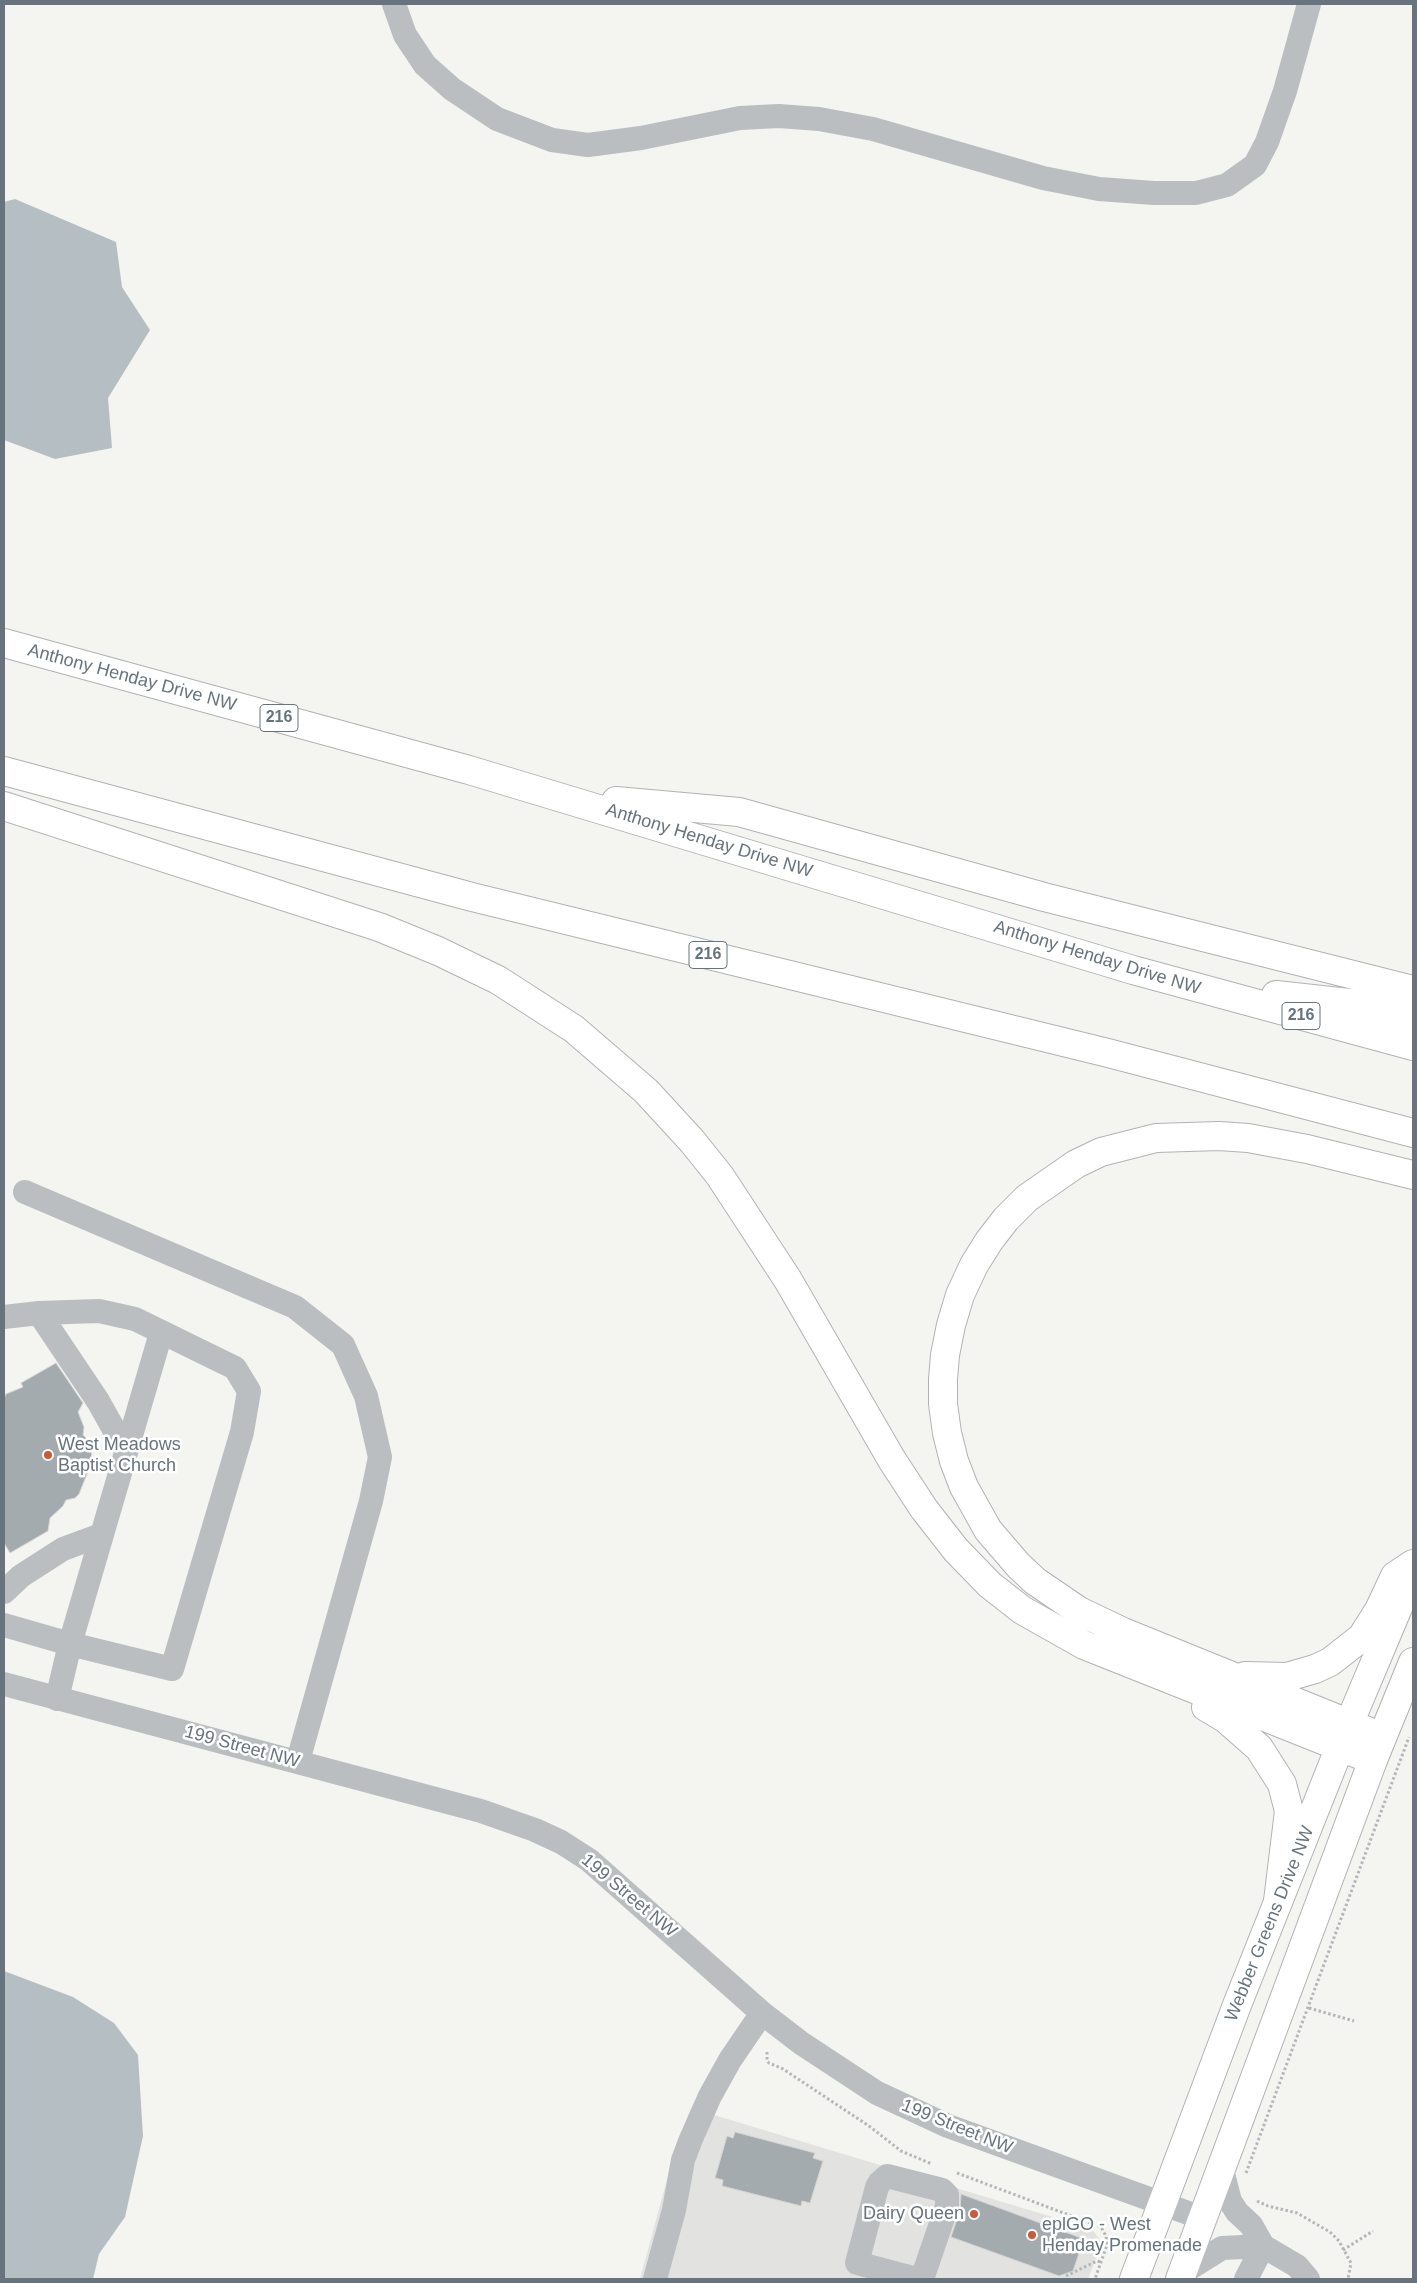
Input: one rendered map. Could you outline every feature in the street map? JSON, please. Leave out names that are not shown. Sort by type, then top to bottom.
[{"type":"main road","name":"Anthony Henday Drive NW","points":[[4,643],[554,795],[1190,986],[1413,1046]]},
{"type":"main road","name":"216","points":[[4,771],[472,897],[1173,1070],[1413,1133]]},
{"type":"main road","points":[[554,795],[739,812],[1044,897],[1413,990]]},
{"type":"main road","points":[[4,806],[379,926],[438,951],[498,980],[574,1029],[646,1091],[692,1141],[720,1176],[788,1280],[892,1460],[924,1509],[956,1550],[990,1585],[1034,1618],[1084,1645],[1153,1674],[1345,1736],[1377,1749]]},
{"type":"main road","points":[[1190,986],[1358,1004],[1413,1018]]},
{"type":"main road","points":[[1345,1736],[1217,1671],[1123,1632],[1054,1595],[1018,1565],[988,1530],[964,1487],[954,1461],[943,1404],[945,1355],[960,1295],[974,1265],[989,1241],[1006,1219],[1027,1198],[1076,1164],[1101,1152],[1156,1138],[1185,1136],[1248,1138],[1307,1149],[1413,1175]]},
{"type":"main road","points":[[1217,1671],[1250,1676],[1287,1677],[1315,1669],[1330,1662],[1362,1637],[1380,1610],[1396,1576],[1413,1564]]},
{"type":"main road","name":"Webber Greens Drive NW","points":[[1134,2279],[1278,1901],[1413,1572]]},
{"type":"main road","name":"Webber Greens Drive NW","points":[[1181,2276],[1202,2218],[1233,2174],[1377,1749],[1413,1662]]},
{"type":"main road","points":[[1153,1674],[1226,1719],[1259,1748],[1276,1772],[1282,1784],[1289,1811],[1278,1901]]},
{"type":"street","points":[[394,4],[405,35],[425,65],[445,83],[497,119],[552,140],[588,145],[641,138],[740,118],[779,116],[818,119],[873,129],[1043,178],[1080,186],[1154,193],[1196,194],[1227,185],[1255,165],[1267,142],[1285,91],[1309,4]]},
{"type":"street","points":[[25,1192],[295,1307],[343,1345],[366,1396],[380,1457],[371,1501],[298,1761]]},
{"type":"street","points":[[4,1317],[40,1313],[99,1311],[135,1320],[234,1368],[249,1391],[242,1432],[172,1669],[70,1644],[4,1625]]},
{"type":"street","points":[[40,1313],[98,1401],[126,1451]]},
{"type":"street","points":[[57,1699],[70,1644],[161,1333]]},
{"type":"street","points":[[4,1592],[21,1576],[63,1549],[101,1535]]},
{"type":"street","name":"199 Street NW","points":[[4,1684],[298,1761],[507,1819],[561,1842],[589,1860],[762,2012],[839,2070],[909,2109],[948,2126],[1202,2218]]},
{"type":"street","points":[[655,2279],[674,2210],[683,2160],[691,2139],[710,2096],[730,2060],[762,2012]]},
{"type":"street","points":[[1233,2174],[1230,2201],[1236,2212],[1251,2225],[1263,2246],[1296,2266],[1308,2279]]},
{"type":"street","points":[[887,2176],[942,2190],[947,2196],[947,2206],[922,2273],[857,2263],[877,2187],[887,2176]]},
{"type":"street","points":[[1181,2276],[1222,2248],[1263,2246]]},
{"type":"street","points":[[1246,2279],[1263,2246]]},
{"type":"path","points":[[1233,2174],[1309,2008],[1410,1734]]},
{"type":"path","points":[[1309,2008],[1354,2021]]},
{"type":"path","points":[[767,2052],[766,2061],[783,2069],[869,2126],[892,2146],[910,2156],[936,2166]]},
{"type":"path","points":[[954,2172],[1101,2227],[1107,2240],[1102,2262],[1095,2279]]},
{"type":"path","points":[[1252,2194],[1260,2202],[1297,2212],[1330,2232],[1339,2241],[1351,2263],[1348,2279]]},
{"type":"path","points":[[1343,2250],[1373,2231]]},
{"type":"path","points":[[1066,2276],[1097,2261],[1102,2262]]},
{"type":"shaded area","points":[[15,199],[116,242],[122,287],[150,330],[108,398],[112,448],[55,459],[4,440],[4,202]]},
{"type":"shaded area","points":[[4,1971],[73,1997],[114,2023],[138,2055],[143,2136],[125,2217],[99,2254],[93,2279],[4,2279]]},
{"type":"shaded area","points":[[691,2108],[1092,2229],[1102,2243],[1088,2279],[640,2279],[676,2146]]},
{"type":"building","name":"West Meadows Baptist Church","points":[[56,1363],[83,1403],[78,1412],[84,1427],[83,1435],[92,1444],[91,1464],[79,1494],[75,1498],[66,1500],[63,1506],[50,1518],[48,1531],[10,1553],[4,1543],[4,1398],[6,1394],[23,1387],[21,1383]]},
{"type":"building","points":[[735,2132],[815,2153],[813,2158],[823,2161],[810,2203],[802,2201],[801,2206],[722,2186],[723,2180],[715,2178],[727,2136],[733,2138]]},
{"type":"building","points":[[961,2194],[1084,2239],[1073,2271],[1059,2276],[951,2237],[960,2210]]},
{"type":"place","name":"West Meadows Baptist Church","points":[[48,1455]]},
{"type":"place","name":"Dairy Queen","points":[[974,2214]]},
{"type":"place","name":"eplGO - West Henday Promenade","points":[[1032,2235]]}]
